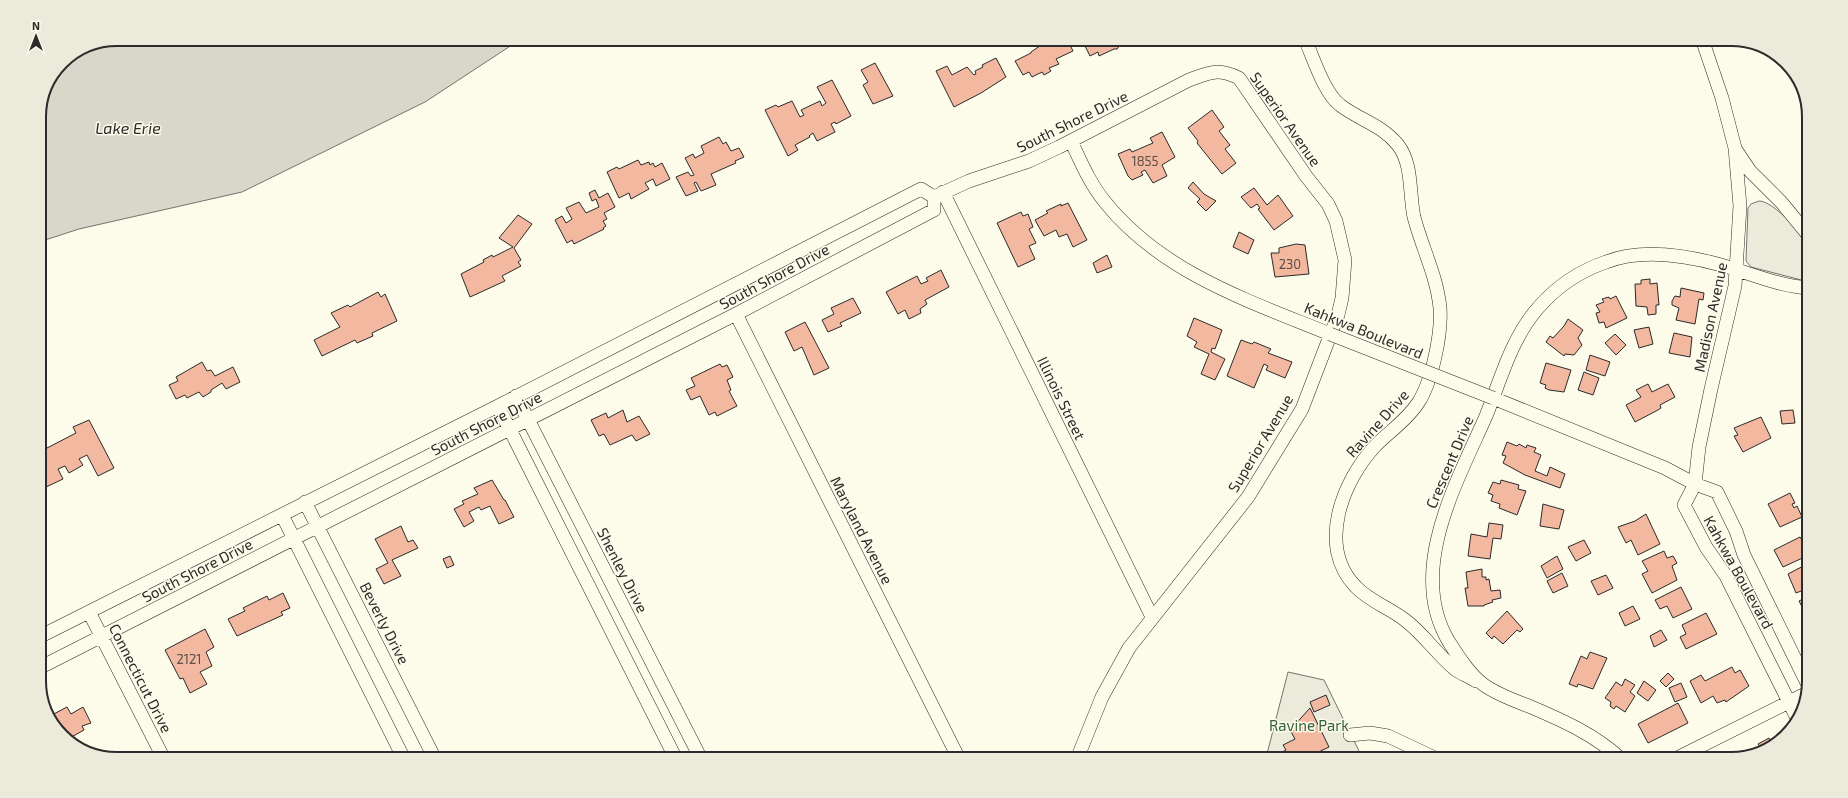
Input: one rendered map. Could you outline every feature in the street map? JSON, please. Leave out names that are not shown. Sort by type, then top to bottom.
[{"type":"street","name":"Ravine Drive","points":[[1308,46],[1331,95],[1338,104],[1383,129],[1399,146],[1407,165],[1411,201],[1415,220],[1429,257],[1439,304],[1441,323],[1435,355],[1419,401],[1408,416],[1376,445],[1357,469],[1341,501],[1337,537],[1340,563],[1356,587],[1404,619],[1457,671],[1484,685]]},
{"type":"street","name":"Madison Avenue","points":[[1695,484],[1699,447],[1717,360],[1735,286],[1740,206],[1735,148],[1722,98],[1704,46]]},
{"type":"street","name":"South Shore Drive","points":[[46,634],[498,406],[921,189],[939,195],[992,172],[1029,161],[1190,80],[1210,72],[1222,72]]},
{"type":"street","name":"Superior Avenue","points":[[1080,752],[1102,696],[1129,648],[1248,497],[1282,444],[1302,409],[1338,315],[1345,279],[1345,260],[1336,221],[1328,204],[1306,176],[1239,78],[1222,72]]},
{"type":"street","name":"Kahkwa Boulevard","points":[[1071,141],[1092,184],[1105,202],[1131,231],[1166,259],[1185,271],[1236,296],[1493,398],[1659,466],[1695,484],[1717,492],[1736,531],[1747,562],[1802,673]]},
{"type":"street","points":[[1735,148],[1750,171],[1782,204],[1802,228]]},
{"type":"street","name":"South Shore Drive","points":[[46,664],[736,314],[934,210],[939,195]]},
{"type":"street","name":"Illinois Street","points":[[939,195],[1152,617]]},
{"type":"street","name":"Crescent Drive","points":[[1613,752],[1596,738],[1581,730],[1502,695],[1484,685],[1460,658],[1441,627],[1433,592],[1433,571],[1438,533],[1443,517],[1519,334],[1538,308],[1554,292],[1584,271],[1607,261],[1624,257],[1663,254],[1722,266],[1750,276],[1802,287]]},
{"type":"street","name":"Maryland Avenue","points":[[736,314],[955,752]]},
{"type":"street","name":"Shenley Drive","points":[[516,396],[697,752]]},
{"type":"street","points":[[498,406],[672,752]]},
{"type":"street","name":"Kahkwa Boulevard","points":[[1695,484],[1684,505],[1706,547],[1726,576],[1795,713]]},
{"type":"street","name":"Beverly Drive","points":[[305,502],[431,752]]},
{"type":"street","points":[[282,515],[400,752]]},
{"type":"street","name":"Connecticut Drive","points":[[89,612],[160,752]]},
{"type":"street","points":[[1689,752],[1801,695]]},
{"type":"street","points":[[1350,734],[1370,733],[1388,736],[1422,752]]},
{"type":"green space","points":[[1759,201],[1773,207],[1788,220],[1802,236],[1802,280],[1751,267],[1746,261],[1748,208],[1751,204]]},
{"type":"green space","name":"Ravine Park","points":[[1288,672],[1324,680],[1360,752],[1267,752]]},
{"type":"water","name":"Lake Erie","points":[[117,46],[510,46],[425,102],[242,192],[79,229],[46,240],[46,112],[48,98],[55,81],[70,64],[85,53],[98,48]]},
{"type":"building","points":[[1040,46],[1070,46],[1073,51],[1056,59],[1059,64],[1049,68],[1051,71],[1044,75],[1042,72],[1032,77],[1029,72],[1023,75],[1015,61]]},
{"type":"building","points":[[1085,46],[1119,46],[1117,49],[1099,56],[1098,52],[1090,56]]},
{"type":"building","points":[[996,58],[1006,77],[981,93],[954,107],[936,71],[947,66],[952,75],[967,67],[974,75],[976,74],[975,71],[983,67],[982,65]]},
{"type":"building","points":[[875,63],[893,96],[873,104],[863,85],[868,82],[861,70]]},
{"type":"building","points":[[832,80],[851,116],[836,124],[835,122],[831,124],[835,132],[817,141],[813,133],[809,136],[810,137],[795,145],[798,150],[788,156],[765,110],[776,105],[778,107],[792,101],[800,117],[804,115],[801,110],[820,101],[822,106],[826,103],[817,87]]},
{"type":"building","points":[[1212,110],[1224,127],[1219,131],[1230,145],[1225,149],[1236,163],[1222,174],[1197,143],[1198,141],[1188,128]]},
{"type":"building","points":[[1162,132],[1175,157],[1162,165],[1167,176],[1153,183],[1145,170],[1141,172],[1143,175],[1132,180],[1128,176],[1118,154],[1130,149],[1132,152],[1153,143],[1150,138]]},
{"type":"building","points":[[719,137],[723,144],[726,142],[731,151],[739,148],[744,157],[735,161],[736,163],[711,174],[716,185],[701,191],[696,182],[694,183],[698,191],[686,196],[676,177],[688,172],[691,176],[694,175],[685,158],[693,154],[695,158],[704,153],[701,146]]},
{"type":"building","points":[[638,160],[641,165],[649,162],[650,165],[653,163],[655,167],[662,163],[670,179],[656,186],[653,179],[645,183],[649,189],[631,199],[629,193],[619,198],[607,172],[617,167],[619,169]]},
{"type":"building","points":[[1193,182],[1204,194],[1216,201],[1206,211],[1197,202],[1200,199],[1188,188]]},
{"type":"building","points":[[1254,188],[1267,205],[1278,195],[1293,216],[1274,230],[1258,209],[1260,208],[1257,204],[1251,208],[1241,197]]},
{"type":"building","points":[[595,190],[599,198],[608,193],[615,207],[604,213],[607,219],[603,221],[606,226],[603,228],[604,229],[574,244],[572,240],[567,243],[555,220],[562,216],[566,223],[572,219],[566,208],[579,202],[586,213],[599,207],[596,199],[592,201],[589,193]]},
{"type":"building","points":[[1068,203],[1087,240],[1073,247],[1067,234],[1059,237],[1056,230],[1044,236],[1035,220],[1048,213],[1046,211],[1061,204],[1061,206]]},
{"type":"building","points":[[1021,212],[1023,216],[1028,214],[1033,227],[1029,229],[1036,243],[1029,246],[1035,259],[1018,267],[997,223]]},
{"type":"building","points":[[518,215],[532,224],[514,248],[521,260],[518,262],[521,266],[502,276],[505,281],[470,297],[461,274],[484,262],[483,260],[492,255],[493,257],[513,247],[499,238]]},
{"type":"building","points":[[1239,232],[1254,240],[1248,254],[1233,247]]},
{"type":"building","points":[[1296,244],[1305,245],[1309,274],[1275,277],[1271,253],[1279,253],[1279,248]]},
{"type":"building","points":[[1107,255],[1112,267],[1097,273],[1093,263]]},
{"type":"building","points":[[941,270],[949,287],[925,300],[927,304],[920,309],[921,313],[909,319],[905,310],[898,314],[886,292],[917,276],[921,284],[928,281],[926,278]]},
{"type":"building","points":[[1650,279],[1650,284],[1657,283],[1659,305],[1656,305],[1656,314],[1648,315],[1647,307],[1636,306],[1635,284],[1641,284],[1641,280]]},
{"type":"building","points":[[1681,288],[1704,293],[1703,300],[1699,299],[1695,324],[1676,320],[1679,308],[1672,305],[1672,301],[1675,296],[1680,297]]},
{"type":"building","points":[[378,292],[381,297],[385,294],[397,321],[372,333],[373,336],[357,343],[355,340],[322,356],[314,340],[340,327],[331,313],[348,305],[350,307]]},
{"type":"building","points":[[1616,296],[1627,318],[1606,328],[1604,322],[1599,323],[1596,313],[1600,312],[1596,305],[1604,302],[1602,299],[1609,297],[1610,299]]},
{"type":"building","points":[[853,298],[861,313],[840,323],[842,326],[828,332],[822,320],[834,314],[831,308]]},
{"type":"building","points":[[1194,318],[1222,330],[1215,349],[1212,348],[1211,352],[1225,359],[1215,380],[1201,374],[1209,354],[1194,347],[1197,342],[1187,336]]},
{"type":"building","points":[[1568,319],[1583,330],[1578,338],[1582,345],[1574,355],[1565,354],[1564,356],[1546,342],[1550,336],[1553,338]]},
{"type":"building","points":[[805,322],[829,368],[814,375],[802,347],[794,351],[785,332]]},
{"type":"building","points":[[1649,327],[1653,344],[1639,348],[1634,330]]},
{"type":"building","points":[[1674,333],[1692,337],[1690,357],[1669,353]]},
{"type":"building","points":[[1615,334],[1626,345],[1616,355],[1605,343]]},
{"type":"building","points":[[1241,340],[1252,344],[1254,342],[1271,349],[1268,353],[1292,362],[1285,378],[1266,370],[1268,366],[1264,364],[1254,388],[1227,376]]},
{"type":"building","points":[[1590,355],[1610,362],[1605,376],[1586,370]]},
{"type":"building","points":[[202,362],[207,371],[211,370],[215,376],[233,367],[240,382],[226,389],[222,383],[203,397],[199,392],[187,398],[185,395],[176,399],[169,385],[178,381],[176,377]]},
{"type":"building","points":[[1546,363],[1571,370],[1564,392],[1549,390],[1545,388],[1546,385],[1540,383]]},
{"type":"building","points":[[720,364],[722,367],[727,365],[733,377],[727,380],[731,390],[729,391],[737,406],[717,416],[715,412],[709,415],[700,396],[691,400],[686,390],[695,386],[691,378]]},
{"type":"building","points":[[1584,372],[1599,378],[1593,395],[1578,390]]},
{"type":"building","points":[[1648,384],[1652,392],[1668,384],[1675,397],[1660,405],[1661,408],[1658,410],[1635,422],[1626,405],[1641,397],[1636,390]]},
{"type":"building","points":[[623,410],[627,422],[639,416],[650,434],[636,441],[632,435],[610,445],[604,434],[599,436],[591,420],[606,413],[608,418]]},
{"type":"building","points":[[1793,410],[1795,423],[1782,424],[1780,411]]},
{"type":"building","points":[[1761,417],[1771,438],[1743,452],[1734,436],[1738,435],[1734,428]]},
{"type":"building","points":[[89,420],[114,468],[98,476],[87,455],[79,459],[83,465],[69,473],[65,466],[58,469],[63,479],[46,487],[46,446],[47,448],[76,433],[73,427]]},
{"type":"building","points":[[1507,442],[1517,446],[1519,444],[1526,448],[1527,445],[1536,448],[1534,452],[1541,455],[1535,471],[1547,476],[1550,467],[1565,474],[1560,488],[1525,475],[1503,463],[1506,456],[1502,455]]},
{"type":"building","points":[[492,480],[514,517],[499,524],[490,506],[481,510],[479,507],[469,512],[474,521],[464,527],[454,509],[464,504],[462,501],[478,494],[474,488]]},
{"type":"building","points":[[1501,480],[1519,485],[1518,489],[1526,491],[1517,515],[1499,508],[1500,504],[1491,501],[1493,495],[1488,493],[1493,482],[1500,484]]},
{"type":"building","points":[[1790,493],[1795,503],[1792,504],[1794,508],[1797,506],[1802,517],[1780,527],[1768,504]]},
{"type":"building","points":[[1543,504],[1564,510],[1559,529],[1540,526]]},
{"type":"building","points":[[1646,514],[1660,544],[1638,555],[1631,540],[1626,543],[1618,527],[1635,521]]},
{"type":"building","points":[[1489,523],[1503,525],[1501,539],[1493,538],[1490,559],[1468,556],[1471,534],[1487,537]]},
{"type":"building","points":[[401,526],[408,542],[413,540],[418,548],[392,560],[401,576],[384,584],[376,569],[388,563],[375,539]]},
{"type":"building","points":[[1800,537],[1802,540],[1802,558],[1783,567],[1774,550]]},
{"type":"building","points":[[1584,540],[1591,553],[1576,561],[1568,547]]},
{"type":"building","points":[[1664,551],[1667,558],[1673,556],[1677,563],[1672,566],[1677,580],[1652,593],[1642,574],[1648,571],[1642,561]]},
{"type":"building","points":[[450,556],[454,565],[447,568],[443,559]]},
{"type":"building","points":[[1557,556],[1563,569],[1547,578],[1541,566]]},
{"type":"building","points":[[1802,567],[1802,591],[1796,593],[1788,574]]},
{"type":"building","points":[[1482,569],[1482,577],[1486,577],[1486,580],[1489,579],[1491,591],[1500,590],[1501,598],[1492,600],[1493,602],[1484,606],[1468,606],[1465,588],[1468,588],[1466,572]]},
{"type":"building","points":[[1562,573],[1568,586],[1553,593],[1547,581]]},
{"type":"building","points":[[1606,575],[1613,588],[1598,595],[1591,581]]},
{"type":"building","points":[[1681,587],[1692,609],[1673,618],[1667,606],[1660,609],[1655,600]]},
{"type":"building","points":[[283,593],[290,608],[281,612],[283,615],[237,636],[228,619],[245,611],[243,608],[267,596],[269,600]]},
{"type":"building","points":[[1802,600],[1802,607],[1799,601]]},
{"type":"building","points":[[1633,606],[1640,619],[1625,626],[1619,613]]},
{"type":"building","points":[[1507,611],[1523,629],[1520,632],[1517,630],[1503,644],[1494,636],[1492,639],[1486,633]]},
{"type":"building","points":[[1706,613],[1717,634],[1686,649],[1680,637],[1686,634],[1682,625]]},
{"type":"building","points":[[205,629],[214,647],[206,652],[212,666],[200,672],[207,684],[190,693],[183,678],[180,679],[165,650]]},
{"type":"building","points":[[1661,630],[1667,640],[1654,647],[1650,636]]},
{"type":"building","points":[[1590,652],[1607,658],[1593,689],[1578,684],[1577,687],[1569,684],[1581,656],[1587,659]]},
{"type":"building","points":[[1732,667],[1735,673],[1740,670],[1749,686],[1726,702],[1725,700],[1717,703],[1713,696],[1701,703],[1690,681],[1701,675],[1705,681]]},
{"type":"building","points":[[1668,673],[1674,679],[1666,687],[1660,681]]},
{"type":"building","points":[[1625,679],[1635,685],[1630,692],[1635,696],[1625,712],[1616,706],[1614,709],[1610,706],[1611,702],[1605,698],[1616,682],[1622,686]]},
{"type":"building","points":[[1644,681],[1656,690],[1648,701],[1637,693]]},
{"type":"building","points":[[1681,683],[1687,697],[1675,702],[1669,688]]},
{"type":"building","points":[[1326,695],[1330,705],[1314,712],[1310,702]]},
{"type":"building","points":[[1678,703],[1688,723],[1648,743],[1638,724]]},
{"type":"building","points":[[67,707],[71,714],[83,707],[91,723],[82,726],[84,730],[73,736],[64,728],[54,714]]},
{"type":"building","points":[[1310,708],[1329,747],[1319,752],[1282,752],[1286,750],[1283,745],[1295,739],[1290,730]]},
{"type":"building","points":[[1769,738],[1770,740],[1759,746],[1758,744]]}]
